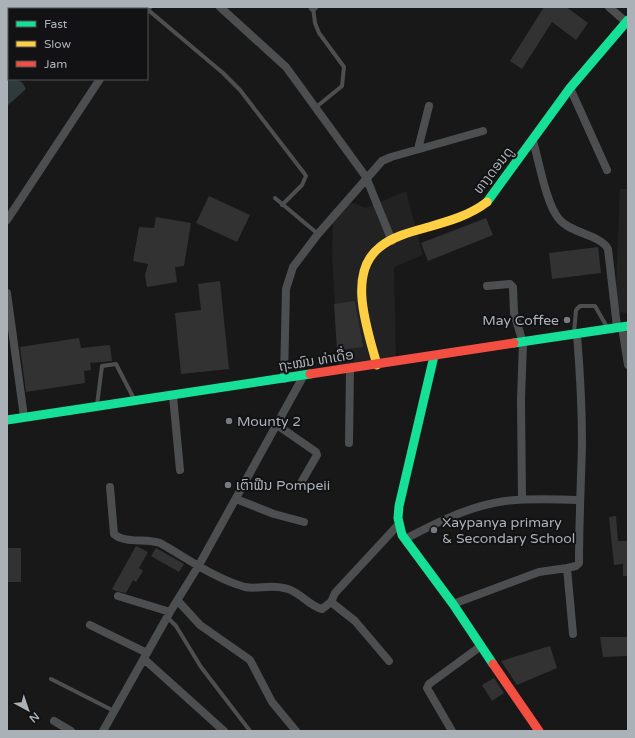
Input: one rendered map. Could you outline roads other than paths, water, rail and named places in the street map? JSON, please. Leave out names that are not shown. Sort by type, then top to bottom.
[{"type":"street","points":[[220,7],[286,67],[315,109],[366,177],[392,241]]},
{"type":"street","points":[[608,7],[627,21]]},
{"type":"street","name":"ທາງດອນດູ","points":[[377,365],[362,298],[361,277],[368,257],[379,247],[392,241],[482,207],[498,192],[570,88],[627,21]]},
{"type":"street","points":[[7,220],[99,80]]},
{"type":"street","points":[[570,88],[607,170]]},
{"type":"street","points":[[418,149],[429,106]]},
{"type":"street","points":[[284,379],[286,289],[293,267],[318,234],[366,177],[382,162],[391,157],[484,131]]},
{"type":"street","points":[[533,141],[552,206],[559,220],[573,230],[600,242],[608,249],[628,366]]},
{"type":"street","points":[[487,286],[510,284],[512,287],[514,313],[523,343],[521,399],[522,499]]},
{"type":"street","points":[[7,295],[24,417]]},
{"type":"street","name":"ຖະໝົນ ທ່າເດື່ອ","points":[[7,420],[622,327]]},
{"type":"street","points":[[453,604],[539,572],[576,566],[579,563],[579,500],[582,436],[581,389],[576,335]]},
{"type":"street","points":[[434,356],[399,506],[399,524],[404,539],[453,604],[539,731]]},
{"type":"street","points":[[349,443],[350,369]]},
{"type":"street","points":[[103,731],[199,565],[304,376]]},
{"type":"street","points":[[173,396],[180,470]]},
{"type":"street","points":[[277,425],[316,452],[317,455],[302,481]]},
{"type":"street","points":[[110,487],[114,534],[118,537],[122,539],[152,540],[245,587],[275,585],[289,589],[309,603],[322,609],[331,602],[335,593],[399,524]]},
{"type":"street","points":[[236,499],[274,514],[304,522]]},
{"type":"street","points":[[404,539],[469,509],[504,501],[522,499],[579,500]]},
{"type":"street","points":[[567,568],[573,634]]},
{"type":"street","points":[[118,596],[169,615]]},
{"type":"street","points":[[178,601],[200,625],[250,660],[272,702],[296,731]]},
{"type":"street","points":[[331,602],[355,621],[389,661]]},
{"type":"street","points":[[90,625],[146,656],[224,731]]},
{"type":"street","points":[[452,731],[428,688],[429,684],[481,646]]},
{"type":"street","points":[[54,721],[71,731]]},
{"type":"lane","points":[[314,7],[315,23],[319,33],[344,67],[342,86],[315,109]]},
{"type":"lane","points":[[148,10],[223,73],[240,90],[304,173],[306,176],[304,182],[282,205]]},
{"type":"lane","points":[[274,198],[318,234]]},
{"type":"lane","points":[[576,335],[576,310],[580,306],[595,306],[608,329]]},
{"type":"lane","points":[[96,407],[102,366],[116,364],[135,401]]},
{"type":"lane","points":[[169,615],[201,667],[250,731]]},
{"type":"lane","points":[[50,679],[114,711]]},
{"type":"place","name":"May Coffee","points":[[567,320]]},
{"type":"place","name":"Mounty 2","points":[[229,421]]},
{"type":"place","name":"ເຕົາຟືນ Pompeii","points":[[228,485]]},
{"type":"place","name":"Xaypanya primary & Secondary School","points":[[434,530]]}]
